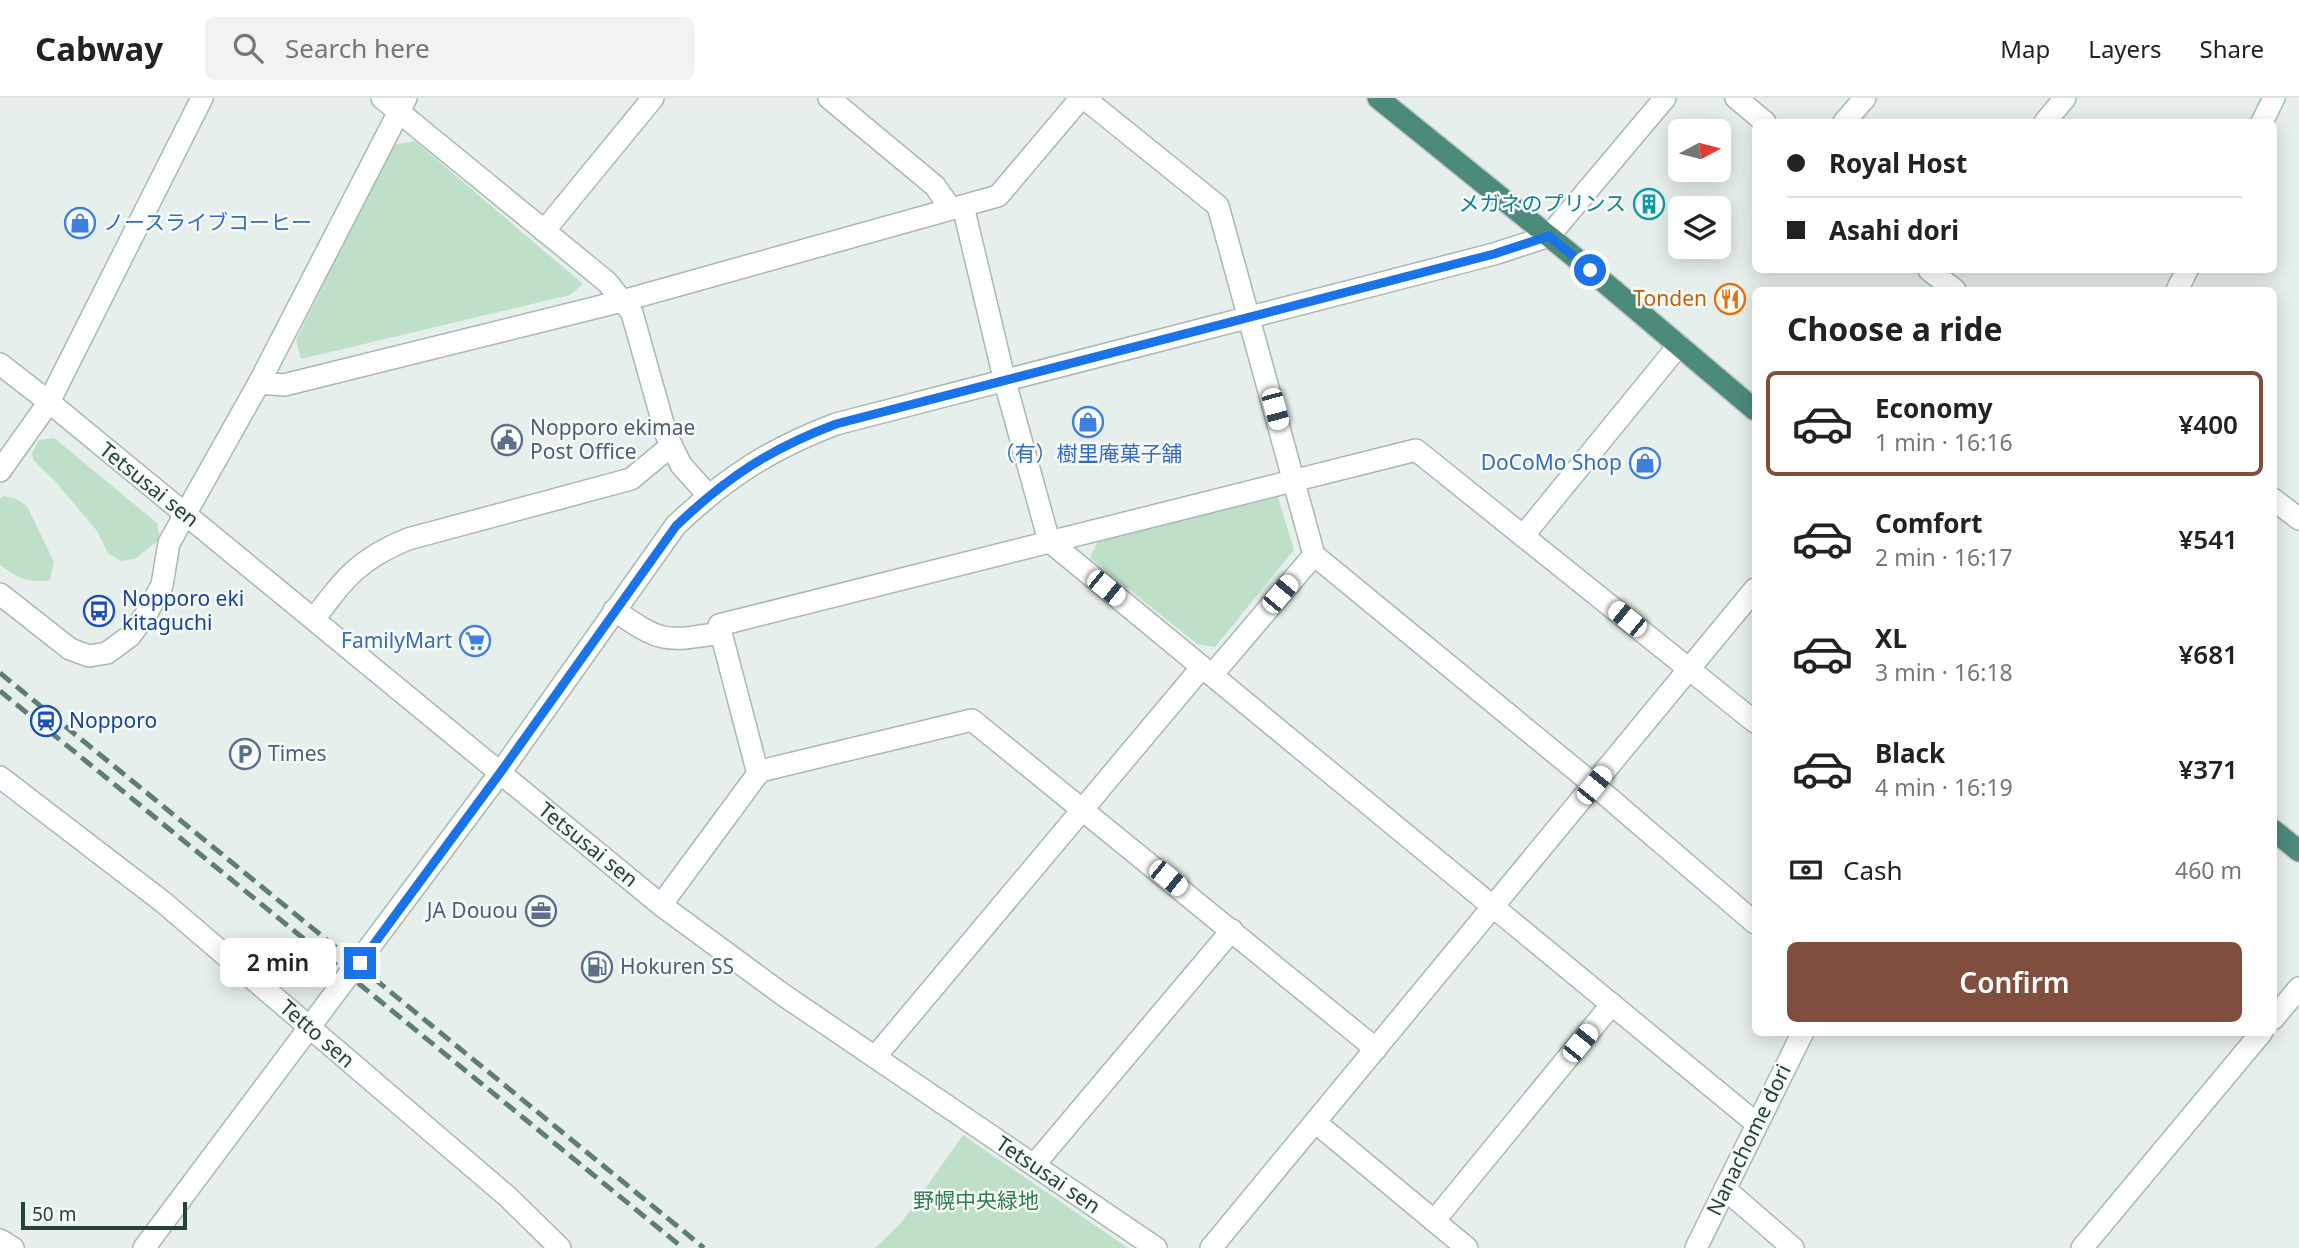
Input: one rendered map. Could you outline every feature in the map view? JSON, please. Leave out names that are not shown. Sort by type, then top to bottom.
[{"type":"highway","points":[[1378,98],[1549,236],[1752,407]]},
{"type":"highway","points":[[2277,833],[2299,851]]},
{"type":"street","points":[[0,471],[49,402],[202,98]]},
{"type":"street","points":[[382,98],[403,105],[544,231],[607,282],[632,313],[671,446],[681,465],[708,495]]},
{"type":"street","points":[[544,231],[653,98]]},
{"type":"street","points":[[829,98],[957,207],[1049,541],[1757,1124]]},
{"type":"street","points":[[258,383],[284,386],[622,301],[998,196],[1083,98],[1218,206],[1314,555],[1594,785],[1752,920]]},
{"type":"street","points":[[144,1248],[311,1029],[500,773],[676,526],[708,495],[786,443],[836,424],[1494,254],[1549,236],[1665,98]]},
{"type":"street","points":[[1735,98],[1761,119]]},
{"type":"street","points":[[1847,119],[1865,98]]},
{"type":"street","points":[[2048,119],[2065,98]]},
{"type":"street","points":[[2264,119],[2274,98]]},
{"type":"street","points":[[0,594],[70,649],[89,656],[107,653],[130,636],[147,613],[162,585],[169,543],[258,383],[403,105]]},
{"type":"street","points":[[1933,273],[1951,287]]},
{"type":"street","points":[[1523,536],[1679,345]]},
{"type":"street","name":"Tetsusai sen","points":[[0,364],[661,905],[875,1057],[1156,1248]]},
{"type":"street","points":[[314,619],[351,571],[380,551],[408,540],[631,479],[671,446]]},
{"type":"street","points":[[758,774],[719,625],[1416,450],[1752,720]]},
{"type":"street","points":[[2277,502],[2299,519]]},
{"type":"street","points":[[875,1057],[1083,808],[1314,555]]},
{"type":"street","points":[[1211,1248],[1752,593]]},
{"type":"street","points":[[614,610],[653,636],[668,640],[721,633]]},
{"type":"street","points":[[661,905],[758,774],[972,720],[1376,1049]]},
{"type":"street","name":"Tetto sen","points":[[0,777],[163,902],[508,1196],[559,1248]]},
{"type":"street","points":[[1034,1165],[1232,930]]},
{"type":"street","points":[[2277,1014],[2299,988]]},
{"type":"street","points":[[1434,1221],[1612,1004]]},
{"type":"street","name":"Nanachome dori","points":[[1696,1248],[1801,1036]]},
{"type":"street","points":[[2082,1248],[2259,1036]]},
{"type":"street","points":[[1315,1122],[1467,1248]]},
{"type":"street","points":[[1725,1189],[1793,1248]]},
{"type":"street","points":[[0,1240],[13,1248]]},
{"type":"green space","points":[[415,141],[583,284],[570,295],[301,359],[296,340],[393,145]]},
{"type":"green space","points":[[54,438],[157,523],[160,539],[135,559],[121,561],[108,553],[97,531],[56,482],[34,461],[32,453],[39,440]]},
{"type":"green space","points":[[4,496],[17,499],[27,506],[54,562],[50,580],[35,581],[23,578],[0,565],[0,498]]},
{"type":"green space","points":[[1278,497],[1294,550],[1215,647],[1197,644],[1090,558],[1098,540]]},
{"type":"green space","name":"野幌中央緑地","points":[[963,1135],[1128,1248],[875,1248],[901,1223]]},
{"type":"railway","points":[[0,673],[704,1248]]},
{"type":"railway","points":[[0,691],[683,1248]]},
{"type":"place","name":"メガネのプリンス","points":[[1649,204]]},
{"type":"place","name":"ノースライブコーヒー","points":[[80,223]]},
{"type":"place","name":"Tonden","points":[[1730,299]]},
{"type":"place","name":"（有）樹里庵菓子舗","points":[[1088,422]]},
{"type":"place","name":"Nopporo ekimae Post Office","points":[[507,440]]},
{"type":"place","name":"DoCoMo Shop","points":[[1645,463]]},
{"type":"place","name":"Nopporo eki kitaguchi","points":[[99,611]]},
{"type":"place","name":"FamilyMart","points":[[475,641]]},
{"type":"place","name":"Nopporo","points":[[46,721]]},
{"type":"place","name":"Times","points":[[245,754]]},
{"type":"place","name":"JA Douou","points":[[541,911]]},
{"type":"place","name":"Hokuren SS","points":[[597,967]]},
{"type":"route","points":[[360,963],[500,773],[676,526],[708,495],[786,443],[836,424],[1494,254],[1549,236],[1590,270]]}]
